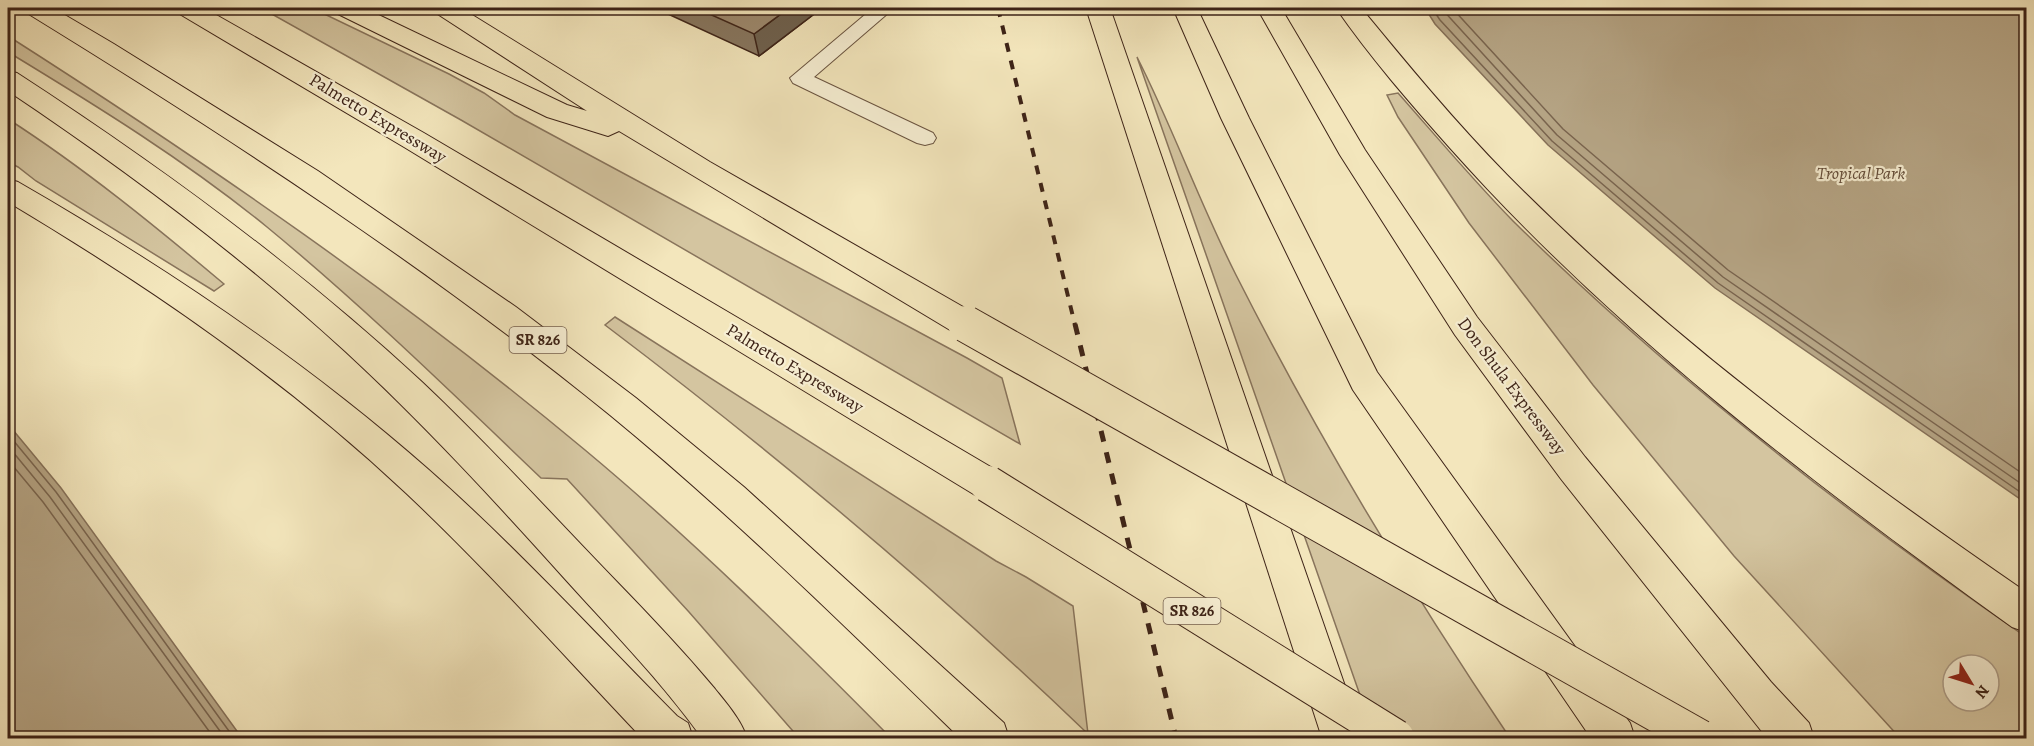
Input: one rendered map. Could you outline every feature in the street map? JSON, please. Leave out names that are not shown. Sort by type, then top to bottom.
[{"type":"highway","name":"SR 826","points":[[36,8],[174,91],[300,172],[428,259],[571,365],[674,449],[823,581],[989,738]]},
{"type":"highway","name":"Palmetto Expressway","points":[[187,8],[475,176],[988,484],[1396,738]]},
{"type":"highway","points":[[345,8],[557,111],[652,141]]},
{"type":"highway","points":[[445,8],[652,141],[792,225],[1700,738]]},
{"type":"highway","points":[[1098,8],[1343,738]]},
{"type":"highway","points":[[1185,8],[1235,118],[1365,381],[1615,738]]},
{"type":"highway","name":"Don Shula Expressway","points":[[1269,8],[1354,155],[1466,326],[1574,468],[1757,696],[1794,738]]},
{"type":"highway","points":[[1348,8],[1449,132],[1531,218],[1590,273],[1746,406],[1890,517],[2026,614]]},
{"type":"highway","points":[[8,79],[74,122],[221,230],[293,289],[377,363],[460,441],[556,543],[702,702],[727,738]]},
{"type":"highway","points":[[8,189],[124,258],[191,302],[332,410],[399,465],[470,530],[662,730],[673,738]]},
{"type":"lane","points":[[884,8],[800,78],[925,138]]},
{"type":"shaded area","points":[[261,8],[312,8],[449,74],[484,93],[515,115],[1002,378],[1020,444],[461,120]]},
{"type":"shaded area","points":[[8,36],[157,133],[303,234],[446,339],[516,394],[625,484],[703,555],[780,627],[891,738],[799,738],[689,612],[567,479],[541,478],[372,318],[267,227],[173,157],[8,52]]},
{"type":"shaded area","points":[[1137,57],[1223,248],[1299,394],[1401,569],[1510,738],[1375,738]]},
{"type":"shaded area","points":[[1398,93],[1513,221],[1634,334],[1697,388],[1760,440],[1892,541],[2026,637],[2026,738],[1900,738],[1734,556],[1593,385],[1469,223],[1398,117],[1387,95]]},
{"type":"shaded area","points":[[8,119],[119,198],[224,284],[214,291],[8,162]]},
{"type":"shaded area","points":[[615,317],[996,561],[1073,606],[1088,734],[972,626],[852,522],[730,422],[605,325]]},
{"type":"water","name":"Tropical Park","points":[[1425,8],[2026,8],[2026,503],[1715,288],[1548,145],[1435,24]]},
{"type":"water","points":[[8,424],[61,488],[242,738],[8,738]]},
{"type":"building","points":[[696,8],[789,8],[754,34]]},
{"type":"railway","points":[[998,8],[1075,325]]},
{"type":"railway","points":[[1075,324],[1176,738]]}]
